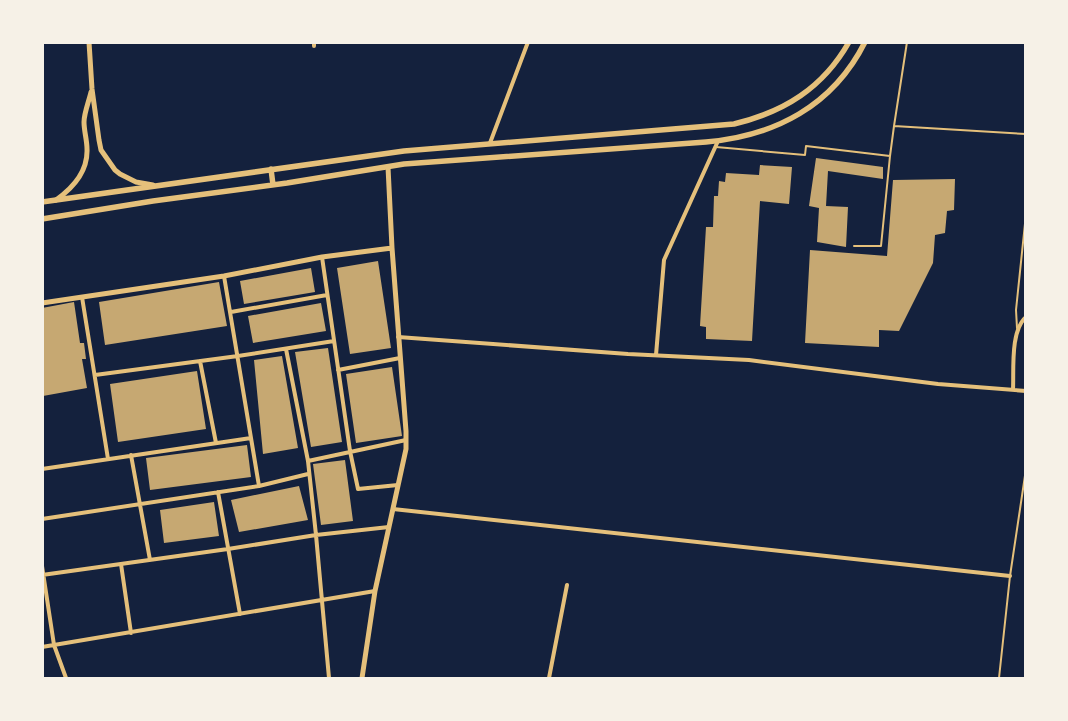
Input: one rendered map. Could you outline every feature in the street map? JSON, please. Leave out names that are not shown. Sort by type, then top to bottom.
[{"type":"main road","points":[[42,202],[395,152],[722,126],[750,120],[783,107],[800,97],[829,69],[849,42]]},
{"type":"main road","points":[[42,219],[388,167],[467,159],[717,144],[762,131],[808,109],[837,83],[853,64],[865,42]]},
{"type":"main road","points":[[272,170],[273,185]]},
{"type":"street","points":[[89,42],[92,89],[99,140],[106,158],[115,170],[126,178],[155,186]]},
{"type":"street","points":[[490,143],[528,42]]},
{"type":"street","points":[[56,200],[70,190],[83,172],[87,150],[84,121],[92,89]]},
{"type":"street","points":[[656,355],[664,260],[717,144]]},
{"type":"street","points":[[362,678],[375,591],[406,449],[388,167]]},
{"type":"street","points":[[42,303],[224,276],[322,257],[392,248]]},
{"type":"street","points":[[322,257],[350,452],[358,489],[398,485]]},
{"type":"street","points":[[224,276],[259,486]]},
{"type":"street","points":[[231,312],[327,295]]},
{"type":"street","points":[[82,297],[108,459]]},
{"type":"street","points":[[1013,390],[1017,328],[1026,317]]},
{"type":"street","points":[[398,337],[749,360],[938,384],[1026,391]]},
{"type":"street","points":[[94,375],[334,341]]},
{"type":"street","points":[[286,349],[308,461],[329,678]]},
{"type":"street","points":[[338,370],[400,358]]},
{"type":"street","points":[[200,361],[216,443]]},
{"type":"street","points":[[42,469],[251,438]]},
{"type":"street","points":[[308,461],[406,440]]},
{"type":"street","points":[[131,455],[150,560]]},
{"type":"street","points":[[42,519],[259,486],[308,474]]},
{"type":"street","points":[[218,492],[240,614]]},
{"type":"street","points":[[393,509],[1010,576]]},
{"type":"street","points":[[43,575],[316,535],[390,527]]},
{"type":"street","points":[[121,564],[131,633]]},
{"type":"street","points":[[42,566],[54,645],[66,678]]},
{"type":"street","points":[[550,678],[567,585]]},
{"type":"street","points":[[42,647],[375,591]]},
{"type":"lane","points":[[854,246],[881,246],[890,156],[906,42]]},
{"type":"lane","points":[[894,126],[1026,134]]},
{"type":"lane","points":[[717,144],[805,155],[806,146],[890,156]]},
{"type":"lane","points":[[1017,328],[1016,310],[1026,214]]},
{"type":"lane","points":[[999,678],[1010,576],[1026,469]]},
{"type":"building","points":[[816,158],[883,167],[883,179],[828,171],[826,206],[848,207],[846,247],[817,242],[819,208],[809,206]]},
{"type":"building","points":[[760,165],[792,167],[789,204],[760,201],[752,341],[706,339],[706,327],[700,326],[706,227],[713,227],[714,196],[718,196],[719,181],[725,182],[726,173],[759,175]]},
{"type":"building","points":[[955,179],[954,210],[947,211],[945,233],[935,235],[933,263],[899,331],[879,330],[879,347],[805,343],[810,250],[887,256],[893,180]]},
{"type":"building","points":[[378,261],[391,348],[350,354],[337,268]]},
{"type":"building","points":[[311,268],[315,292],[244,304],[240,281]]},
{"type":"building","points":[[219,282],[227,326],[105,345],[99,302]]},
{"type":"building","points":[[74,302],[80,343],[84,343],[86,359],[82,359],[87,388],[43,396],[42,308]]},
{"type":"building","points":[[321,303],[326,331],[253,343],[248,316]]},
{"type":"building","points":[[328,348],[342,442],[311,447],[295,352]]},
{"type":"building","points":[[282,356],[298,448],[263,454],[254,360]]},
{"type":"building","points":[[392,367],[402,436],[356,443],[346,374]]},
{"type":"building","points":[[197,371],[206,429],[118,442],[110,384]]},
{"type":"building","points":[[247,445],[251,477],[150,490],[146,458]]},
{"type":"building","points":[[345,460],[353,521],[321,525],[313,464]]},
{"type":"building","points":[[299,486],[308,520],[239,532],[231,500]]},
{"type":"building","points":[[214,502],[219,536],[164,543],[160,510]]}]
